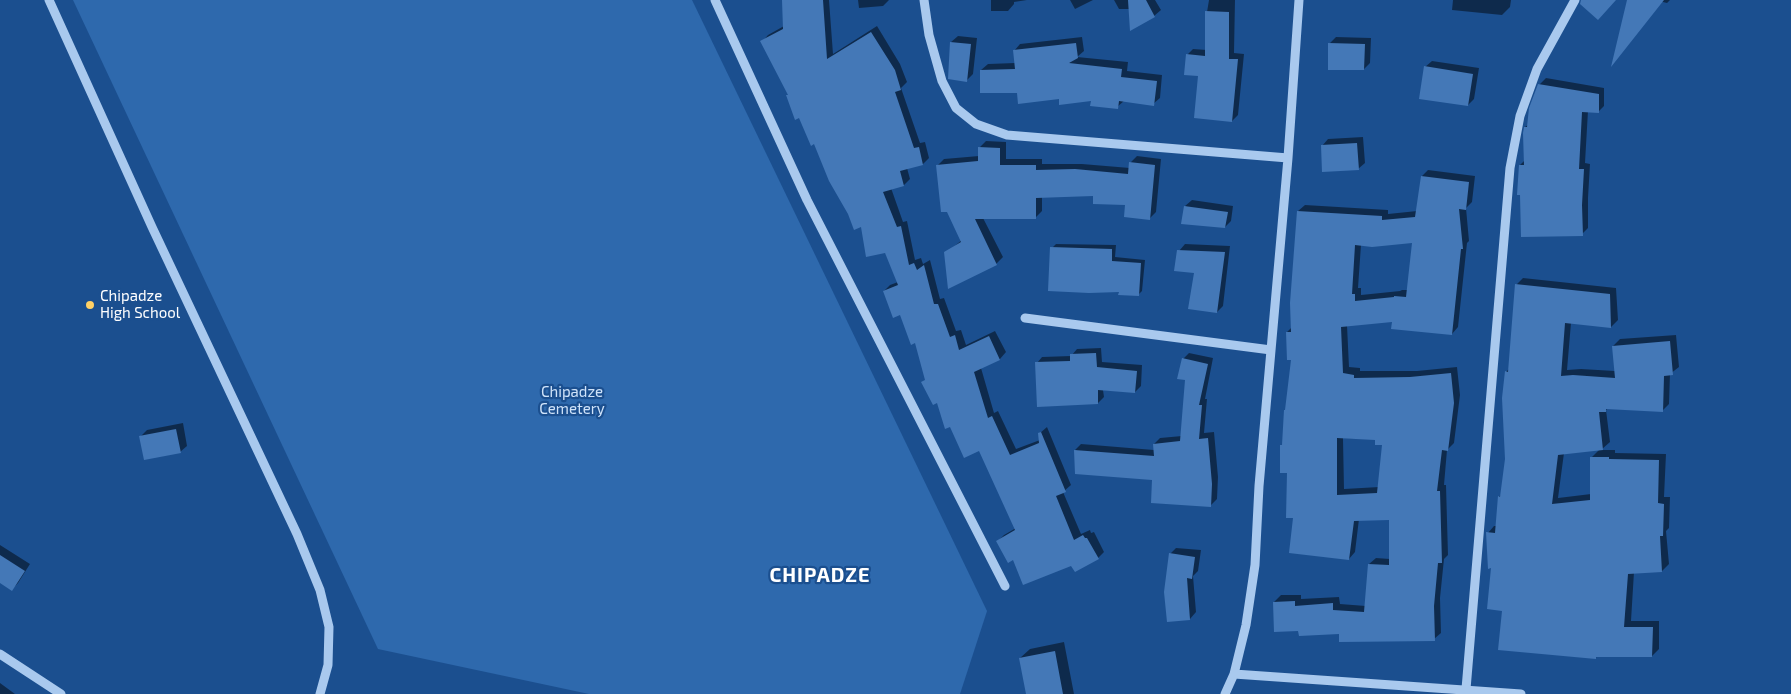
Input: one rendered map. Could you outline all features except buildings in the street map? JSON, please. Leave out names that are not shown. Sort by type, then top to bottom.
[{"type":"street","points":[[49,0],[152,227],[297,534],[320,590],[329,627],[328,665],[320,694]]},
{"type":"street","points":[[715,0],[807,200],[1005,586]]},
{"type":"street","points":[[924,0],[929,35],[942,81],[956,108],[976,124],[1007,134],[1288,158]]},
{"type":"street","points":[[1225,694],[1234,674],[1246,625],[1255,565],[1259,486],[1288,158],[1298,0]]},
{"type":"street","points":[[1466,689],[1510,168],[1520,116],[1537,69],[1575,0]]},
{"type":"street","points":[[1025,318],[1271,350]]},
{"type":"street","points":[[0,654],[60,694]]},
{"type":"street","points":[[1234,674],[1521,694]]},
{"type":"green space","name":"Chipadze Cemetery","points":[[73,0],[692,0],[987,611],[960,694],[589,694],[378,649]]},
{"type":"place","name":"Chipadze High School","points":[[90,305]]},
{"type":"district","name":"CHIPADZE","points":[[820,575]]}]
